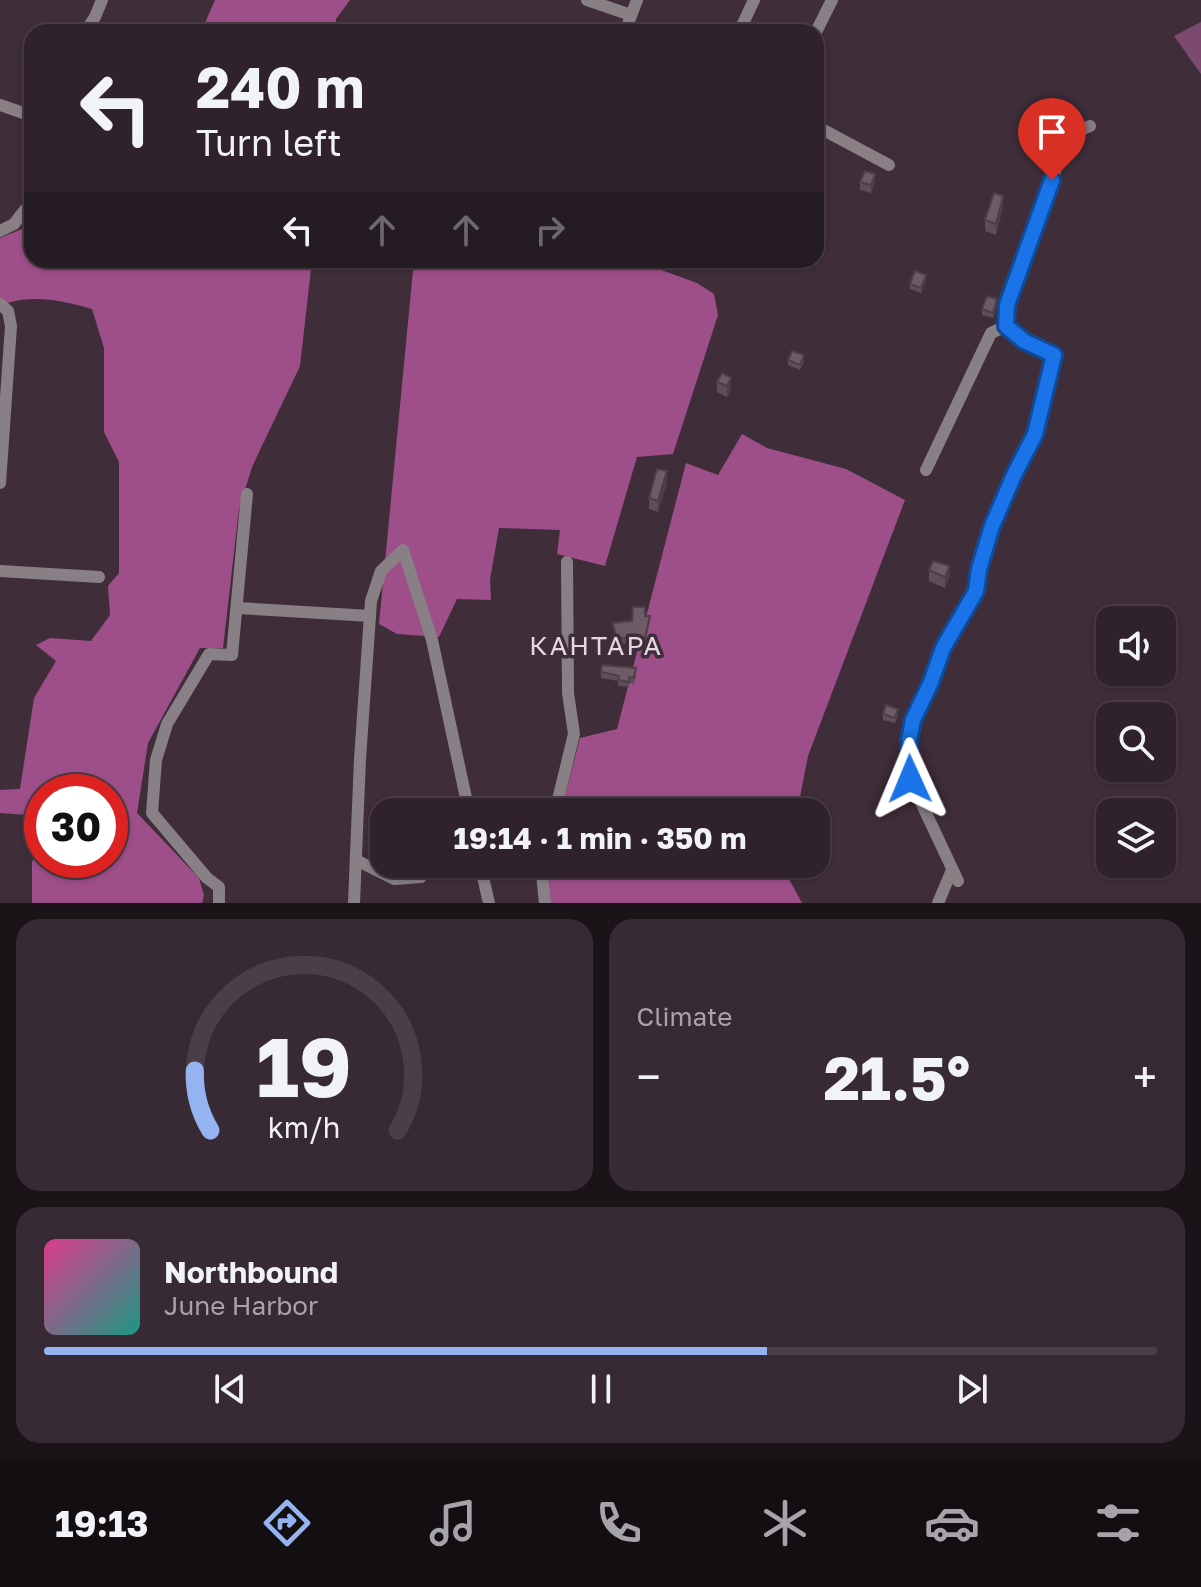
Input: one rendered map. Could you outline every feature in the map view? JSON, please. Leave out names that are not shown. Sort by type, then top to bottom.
[{"type":"street","points":[[90,24],[102,0]]},
{"type":"street","points":[[587,0],[631,15]]},
{"type":"street","points":[[628,24],[637,0]]},
{"type":"street","points":[[743,24],[754,0]]},
{"type":"street","points":[[820,24],[832,0]]},
{"type":"street","points":[[0,105],[24,113]]},
{"type":"street","points":[[1006,326],[1007,305],[1061,155],[1076,132],[1090,126]]},
{"type":"street","points":[[824,130],[889,165]]},
{"type":"street","points":[[0,231],[14,224],[24,211]]},
{"type":"street","points":[[0,304],[8,311],[11,326],[0,483]]},
{"type":"street","points":[[926,470],[991,333],[1006,326]]},
{"type":"street","points":[[938,903],[955,875],[910,779],[909,740],[913,720],[943,648],[976,591],[992,526],[1035,434],[1054,355],[1024,341],[1006,326]]},
{"type":"street","points":[[219,903],[219,887],[207,878],[152,813],[156,760],[167,724],[209,654],[232,655],[247,494]]},
{"type":"street","points":[[354,903],[371,601],[381,571],[403,550],[432,640],[466,798]]},
{"type":"street","points":[[558,798],[574,734],[568,693],[567,562]]},
{"type":"street","points":[[0,571],[99,577]]},
{"type":"street","points":[[238,608],[370,616]]},
{"type":"street","points":[[358,861],[370,867]]},
{"type":"street","points":[[483,878],[489,903]]},
{"type":"street","points":[[542,878],[545,903]]},
{"type":"shaded area","points":[[215,0],[350,0],[336,24],[204,24]]},
{"type":"shaded area","points":[[1201,22],[1201,74],[1174,36]]},
{"type":"shaded area","points":[[22,229],[24,268],[311,268],[300,366],[252,467],[239,509],[223,648],[200,648],[148,743],[137,813],[199,878],[204,895],[202,903],[32,903],[32,878],[128,878],[128,774],[24,774],[24,815],[0,813],[0,790],[20,789],[34,698],[56,661],[36,645],[50,638],[91,641],[110,615],[108,586],[119,573],[119,462],[104,432],[104,348],[92,309],[35,299],[0,306],[0,238]]},
{"type":"shaded area","points":[[413,268],[656,268],[697,283],[714,294],[718,315],[673,454],[637,457],[605,566],[557,554],[560,530],[499,528],[490,580],[491,600],[457,599],[439,637],[397,634],[379,624]]},
{"type":"shaded area","points":[[742,434],[767,448],[846,469],[905,500],[808,756],[800,798],[565,798],[580,738],[617,729],[686,463],[718,475]]},
{"type":"shaded area","points":[[549,878],[789,878],[802,903],[548,903]]},
{"type":"building","points":[[865,171],[875,174],[871,185],[860,182]]},
{"type":"building","points":[[994,193],[1003,196],[996,224],[985,220]]},
{"type":"building","points":[[915,271],[926,275],[921,288],[910,284]]},
{"type":"building","points":[[987,296],[997,299],[993,313],[982,309]]},
{"type":"building","points":[[792,351],[804,355],[800,365],[788,360]]},
{"type":"building","points":[[722,373],[731,378],[727,386],[717,382]]},
{"type":"building","points":[[657,469],[667,471],[658,501],[649,498]]},
{"type":"building","points":[[933,561],[950,566],[945,577],[929,570]]},
{"type":"building","points":[[633,607],[645,607],[645,616],[650,616],[645,638],[616,638],[613,623],[632,621]]},
{"type":"building","points":[[602,665],[636,668],[634,678],[629,677],[629,682],[618,680],[619,676],[601,672]]},
{"type":"building","points":[[886,705],[898,709],[895,718],[883,714]]},
{"type":"district","name":"КАНТАРА","points":[[596,646]]},
{"type":"route","points":[[910,779],[909,740],[913,720],[943,648],[976,591],[992,526],[1035,434],[1054,355],[1024,341],[1006,326],[1007,305],[1052,180]]}]
